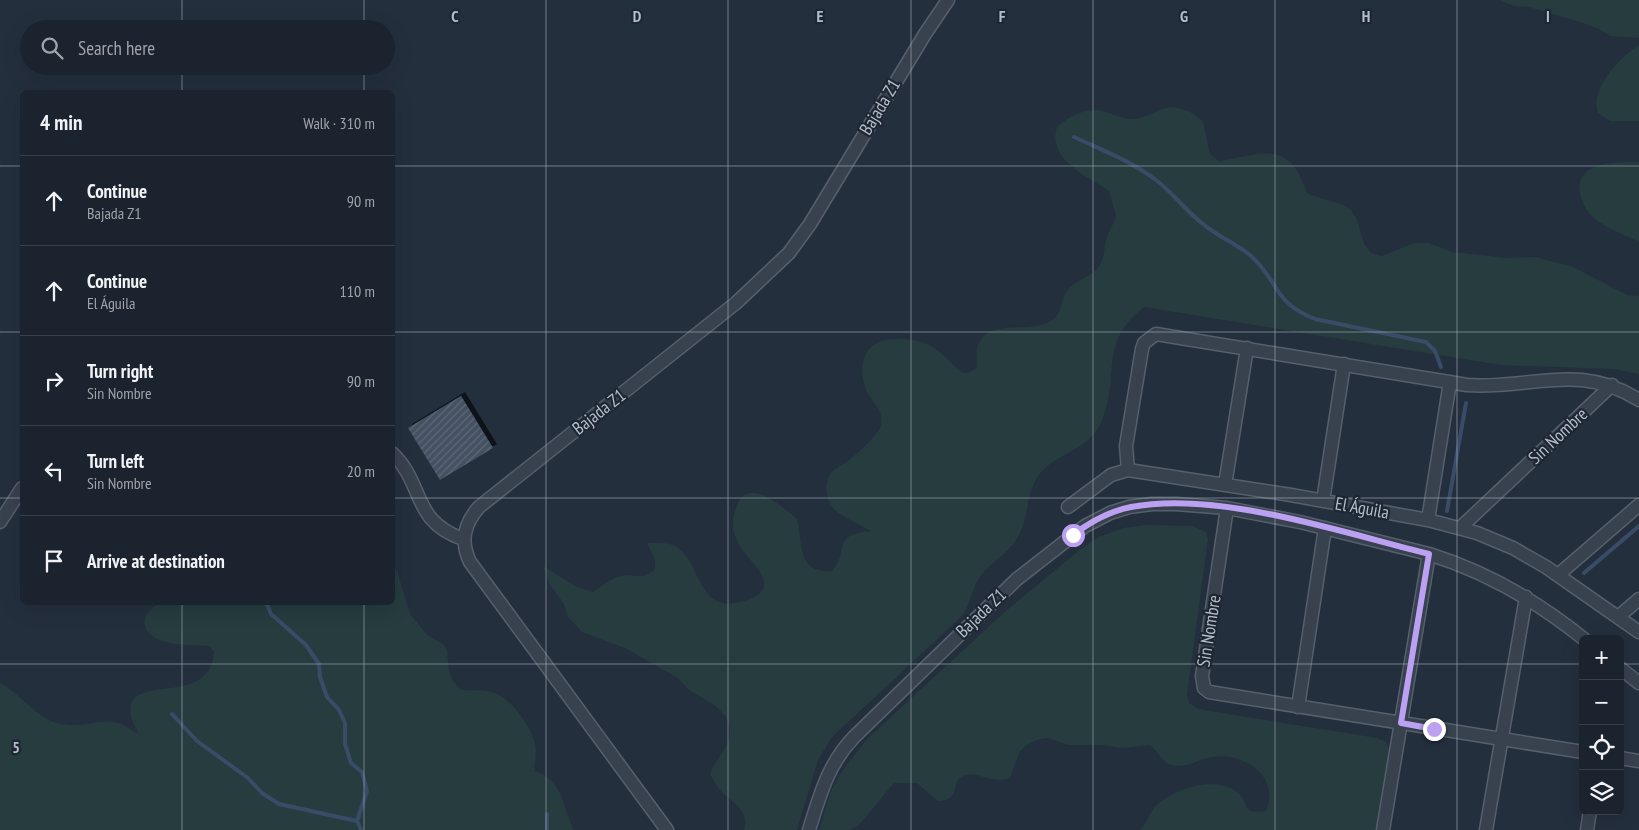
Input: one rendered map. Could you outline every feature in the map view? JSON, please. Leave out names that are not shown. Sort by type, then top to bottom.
[{"type":"street","name":"Bajada Z1","points":[[463,539],[470,516],[479,507],[736,303],[789,253],[810,224],[924,34],[948,0]]},
{"type":"street","name":"Sin Nombre","points":[[1128,470],[1126,446],[1144,343],[1156,334],[1450,382],[1493,386],[1543,379],[1564,379],[1612,386],[1639,400]]},
{"type":"street","points":[[1225,485],[1247,348]]},
{"type":"street","points":[[1323,501],[1344,364]]},
{"type":"street","points":[[1428,520],[1450,382]]},
{"type":"street","name":"Sin Nombre","points":[[1460,528],[1612,386]]},
{"type":"street","points":[[395,457],[406,473],[430,520],[446,533],[463,539],[465,552],[470,562],[667,830]]},
{"type":"street","points":[[1068,507],[1111,475],[1128,470]]},
{"type":"street","name":"El Águila","points":[[1128,470],[1323,501],[1428,520],[1460,528],[1513,548],[1558,575],[1639,632]]},
{"type":"street","points":[[0,522],[20,491]]},
{"type":"street","name":"Bajada Z1","points":[[810,830],[823,785],[839,752],[1017,579],[1061,543],[1085,526],[1110,513],[1130,507],[1176,504],[1228,508]]},
{"type":"street","points":[[1558,575],[1639,506]]},
{"type":"street","name":"Sin Nombre","points":[[1228,508],[1202,676],[1204,688],[1217,695],[1579,751]]},
{"type":"street","name":"El Águila","points":[[1228,508],[1325,528],[1429,554],[1480,573],[1526,597],[1579,635]]},
{"type":"street","points":[[1298,708],[1325,528]]},
{"type":"street","points":[[1383,830],[1429,554]]},
{"type":"street","points":[[1486,830],[1526,597]]},
{"type":"street","points":[[1618,617],[1639,599]]},
{"type":"street","points":[[1624,671],[1639,683]]},
{"type":"street","points":[[1624,759],[1639,761]]},
{"type":"street","points":[[1587,830],[1589,815]]},
{"type":"green space","points":[[1499,0],[1639,0],[1639,38],[1610,36],[1599,29],[1580,22],[1529,7],[1514,6]]},
{"type":"green space","points":[[1639,45],[1639,121],[1610,121],[1598,113],[1598,94],[1608,74]]},
{"type":"green space","points":[[1173,107],[1189,111],[1203,121],[1210,154],[1219,161],[1266,153],[1284,157],[1297,170],[1308,194],[1344,205],[1351,210],[1357,220],[1364,244],[1371,253],[1382,256],[1414,243],[1429,243],[1452,252],[1508,258],[1535,257],[1573,267],[1627,295],[1639,296],[1639,374],[1613,369],[1500,365],[1144,307],[1129,321],[1120,334],[1115,347],[1107,403],[1097,431],[1081,445],[1054,461],[1038,476],[1031,490],[1020,533],[1006,552],[980,577],[963,615],[832,737],[818,760],[797,830],[744,830],[745,818],[743,813],[720,790],[710,774],[728,744],[730,730],[726,717],[716,706],[689,690],[678,678],[627,649],[582,632],[568,617],[564,604],[549,583],[543,566],[575,586],[592,592],[617,577],[626,575],[642,576],[655,569],[655,559],[647,543],[674,545],[685,555],[708,594],[716,600],[726,603],[747,600],[761,592],[764,586],[763,578],[740,545],[735,535],[733,524],[739,500],[748,493],[753,493],[763,495],[772,500],[797,519],[803,555],[807,562],[820,571],[832,571],[846,540],[858,533],[871,531],[835,510],[829,502],[826,491],[827,481],[833,471],[866,446],[881,425],[881,415],[867,392],[863,378],[863,361],[870,348],[884,340],[894,339],[907,339],[926,343],[962,373],[969,373],[977,368],[977,349],[982,338],[989,332],[999,329],[1045,324],[1054,319],[1059,313],[1064,295],[1069,288],[1094,272],[1100,265],[1107,237],[1116,216],[1109,191],[1080,173],[1063,158],[1055,139],[1057,127],[1072,116],[1091,110],[1103,111],[1129,119],[1138,119],[1162,109]]},
{"type":"green space","points":[[1639,162],[1639,242],[1606,226],[1589,213],[1582,201],[1580,182],[1584,174],[1600,165]]},
{"type":"green space","points":[[1146,525],[1193,526],[1206,532],[1208,539],[1187,695],[1189,703],[1198,709],[1377,738],[1386,742],[1390,751],[1375,830],[1139,830],[1154,808],[1162,801],[1171,795],[1194,786],[1217,785],[1228,787],[1241,796],[1249,809],[1258,812],[1266,811],[1269,799],[1268,788],[1264,778],[1257,770],[1248,763],[1238,759],[1214,757],[1177,766],[1165,762],[1150,745],[1123,748],[1101,745],[1068,745],[1048,738],[1028,744],[1020,751],[1010,778],[997,780],[974,775],[963,776],[959,778],[950,798],[938,801],[917,783],[894,783],[859,825],[850,830],[819,830],[831,791],[840,774],[867,739],[1007,610],[1082,548],[1101,536],[1123,528]]},
{"type":"green space","points":[[395,568],[410,614],[427,635],[443,644],[447,650],[449,671],[453,681],[461,690],[492,692],[499,695],[519,713],[529,729],[535,744],[534,771],[551,780],[556,787],[574,830],[0,830],[0,683],[15,693],[36,712],[60,724],[74,725],[114,722],[139,734],[131,716],[132,702],[140,694],[184,686],[199,680],[209,669],[214,651],[210,646],[173,644],[155,638],[149,633],[144,622],[146,615],[158,605],[395,605]]},
{"type":"building","points":[[461,396],[493,448],[440,480],[408,428]]},
{"type":"waterway","points":[[1074,137],[1126,161],[1156,180],[1203,224],[1251,256],[1291,306],[1315,319],[1426,342],[1435,351],[1441,367]]},
{"type":"waterway","points":[[1447,511],[1466,403]]},
{"type":"waterway","points":[[1584,573],[1639,526]]},
{"type":"waterway","points":[[267,605],[271,614],[306,645],[319,664],[320,677],[327,697],[339,710],[345,723],[345,744],[351,763],[362,772],[367,791],[357,821],[361,830]]},
{"type":"waterway","points":[[172,714],[197,741],[248,778],[262,793],[279,804],[357,821]]},
{"type":"waterway","points":[[547,814],[547,830]]},
{"type":"route","points":[[1073,535],[1085,526],[1110,513],[1130,507],[1152,504],[1202,505],[1300,522],[1429,554],[1401,723],[1434,729]]}]
